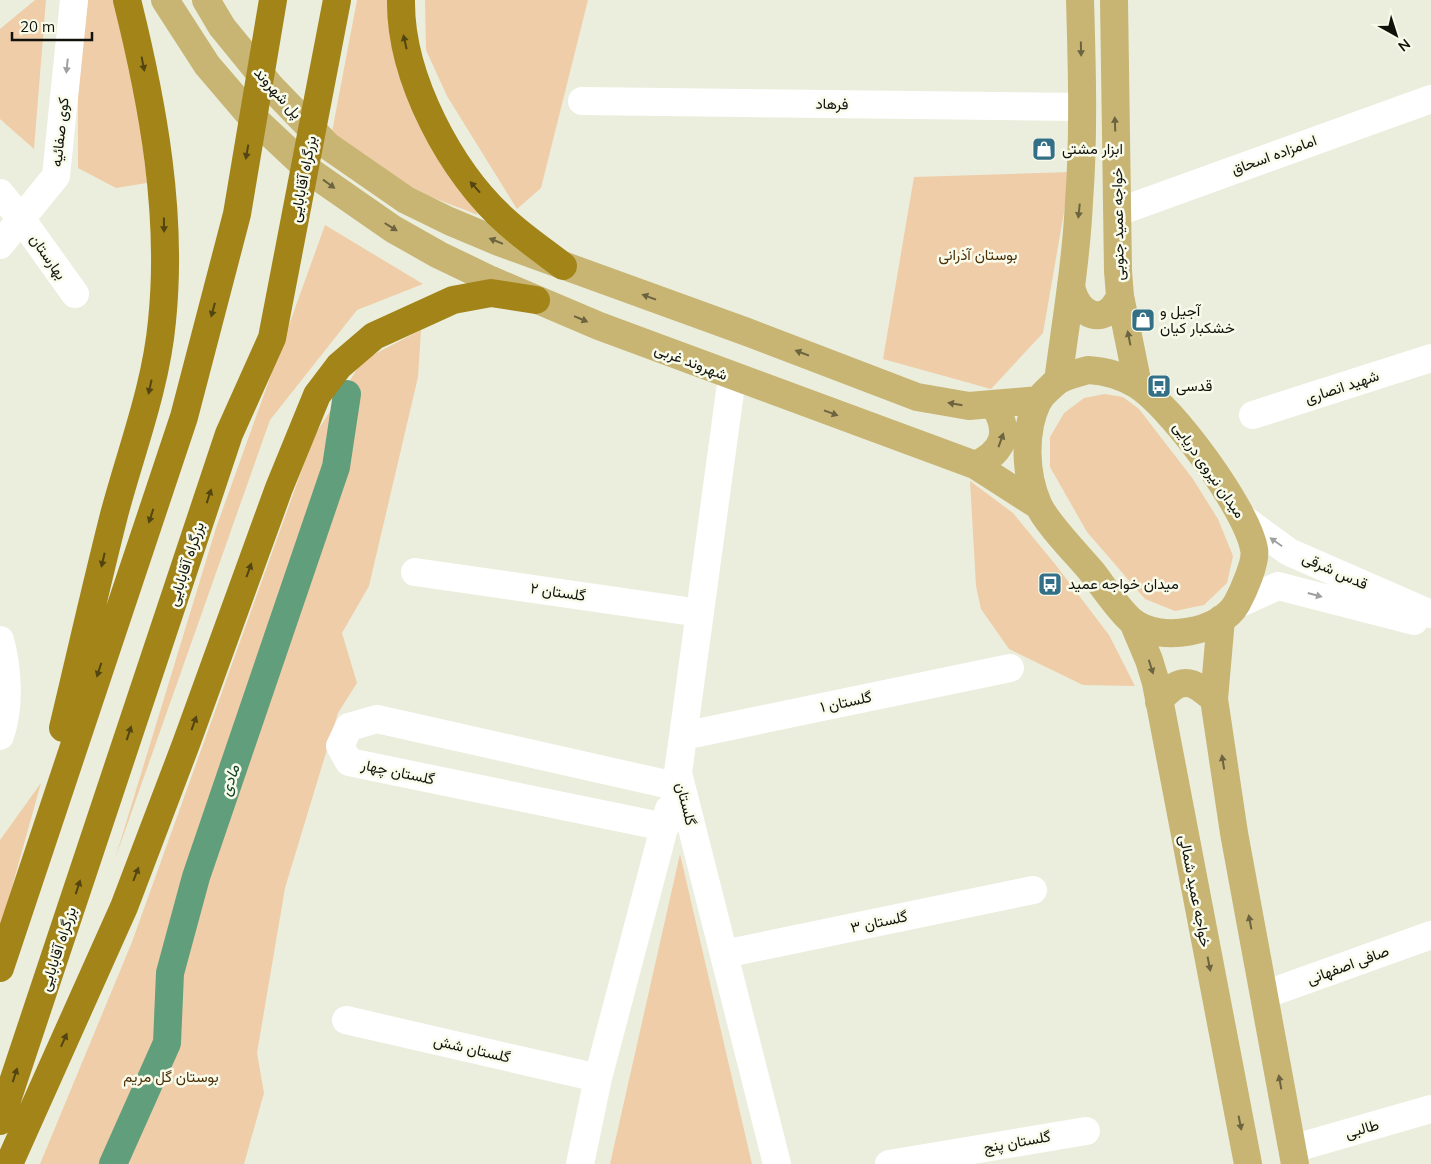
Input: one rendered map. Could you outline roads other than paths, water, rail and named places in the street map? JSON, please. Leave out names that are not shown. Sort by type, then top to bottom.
[{"type":"highway","points":[[20,907],[114,515],[149,393],[162,322],[164,207],[143,64],[127,0]]},
{"type":"highway","points":[[0,968],[184,417],[237,214],[273,0]]},
{"type":"highway","name":"بزرگراه آقابابایی","points":[[0,1121],[229,434],[272,338],[337,0]]},
{"type":"highway","points":[[401,0],[400,21],[410,64],[424,107],[465,174],[508,223],[563,266]]},
{"type":"highway","points":[[9,1164],[124,907],[186,744],[279,488],[317,395],[339,366],[374,336],[453,300],[491,293],[536,300]]},
{"type":"main road","name":"شهروند غربی","points":[[165,0],[207,65],[248,113],[311,172],[393,229],[439,255],[536,300],[732,377],[975,465],[1039,506]]},
{"type":"main road","name":"پل شهروند","points":[[206,0],[222,27],[271,88],[328,146],[362,172],[406,200],[449,221],[498,242],[563,266]]},
{"type":"main road","points":[[1058,381],[1080,202],[1082,107],[1080,0]]},
{"type":"main road","name":"خواجه عمید جنوبی","points":[[1114,0],[1120,296],[1138,385]]},
{"type":"main road","points":[[563,266],[918,397],[969,406],[1039,400]]},
{"type":"main road","points":[[1071,285],[1073,296],[1078,306],[1086,313],[1097,315],[1107,313],[1116,306],[1120,296]]},
{"type":"main road","name":"میدان نیروی دریایی","points":[[1088,370],[1112,372],[1138,385],[1160,404],[1188,437],[1244,519],[1255,551],[1248,579],[1229,612],[1191,633],[1156,634],[1133,622],[1039,506],[1028,475],[1028,434],[1039,400],[1058,381],[1088,370]]},
{"type":"main road","points":[[975,465],[993,454],[1001,443],[1004,432],[1002,422],[994,405]]},
{"type":"main road","points":[[1229,612],[1214,699],[1234,833],[1294,1156]]},
{"type":"main road","name":"خواجه عمید شمالی","points":[[1133,622],[1149,660],[1159,702],[1248,1164]]},
{"type":"main road","points":[[1159,702],[1163,695],[1180,683],[1192,683],[1214,699]]},
{"type":"street","name":"کوی صفائیه","points":[[0,245],[56,176],[74,0]]},
{"type":"street","name":"امامزاده اسحاق","points":[[1118,212],[1431,99]]},
{"type":"street","name":"فرهاد","points":[[582,101],[1082,107]]},
{"type":"street","points":[[0,193],[22,220]]},
{"type":"street","name":"بهارستان","points":[[22,220],[75,294]]},
{"type":"street","name":"شهید انصاری","points":[[1253,415],[1431,358]]},
{"type":"street","name":"گلستان","points":[[732,377],[676,780],[724,954],[778,1164]]},
{"type":"street","name":"قدس شرقی","points":[[1244,519],[1290,552],[1431,614]]},
{"type":"street","name":"گلستان ۲","points":[[415,572],[700,613]]},
{"type":"street","name":"قدس شرقی","points":[[1229,612],[1278,586],[1431,625]]},
{"type":"street","points":[[0,640],[7,686],[3,726],[0,736]]},
{"type":"street","name":"گلستان ۱","points":[[683,736],[1010,668]]},
{"type":"street","name":"گلستان چهار","points":[[665,827],[349,762],[340,746],[349,728],[377,719],[676,780]]},
{"type":"street","points":[[580,1164],[598,1078],[676,780]]},
{"type":"street","name":"گلستان ۳","points":[[724,954],[1033,890]]},
{"type":"street","name":"صافی اصفهانی","points":[[1264,995],[1431,935]]},
{"type":"street","name":"گلستان شش","points":[[346,1020],[598,1078]]},
{"type":"street","name":"طالبی","points":[[1294,1156],[1431,1109]]},
{"type":"street","name":"گلستان پنج","points":[[889,1164],[1086,1131]]},
{"type":"waterway","name":"مادی","points":[[113,1164],[167,1043],[170,973],[196,877],[336,467],[347,394]]},
{"type":"place","name":"ابزار مشتی","points":[[1044,149]]},
{"type":"place","name":"آجیل و خشکبار کیان","points":[[1143,320]]},
{"type":"place","name":"قدسی","points":[[1159,386]]},
{"type":"place","name":"میدان خواجه عمید","points":[[1050,584]]},
{"type":"park label","name":"بوستان آذرانی","points":[[978,255]]},
{"type":"park label","name":"بوستان گل مریم","points":[[171,1077]]}]
